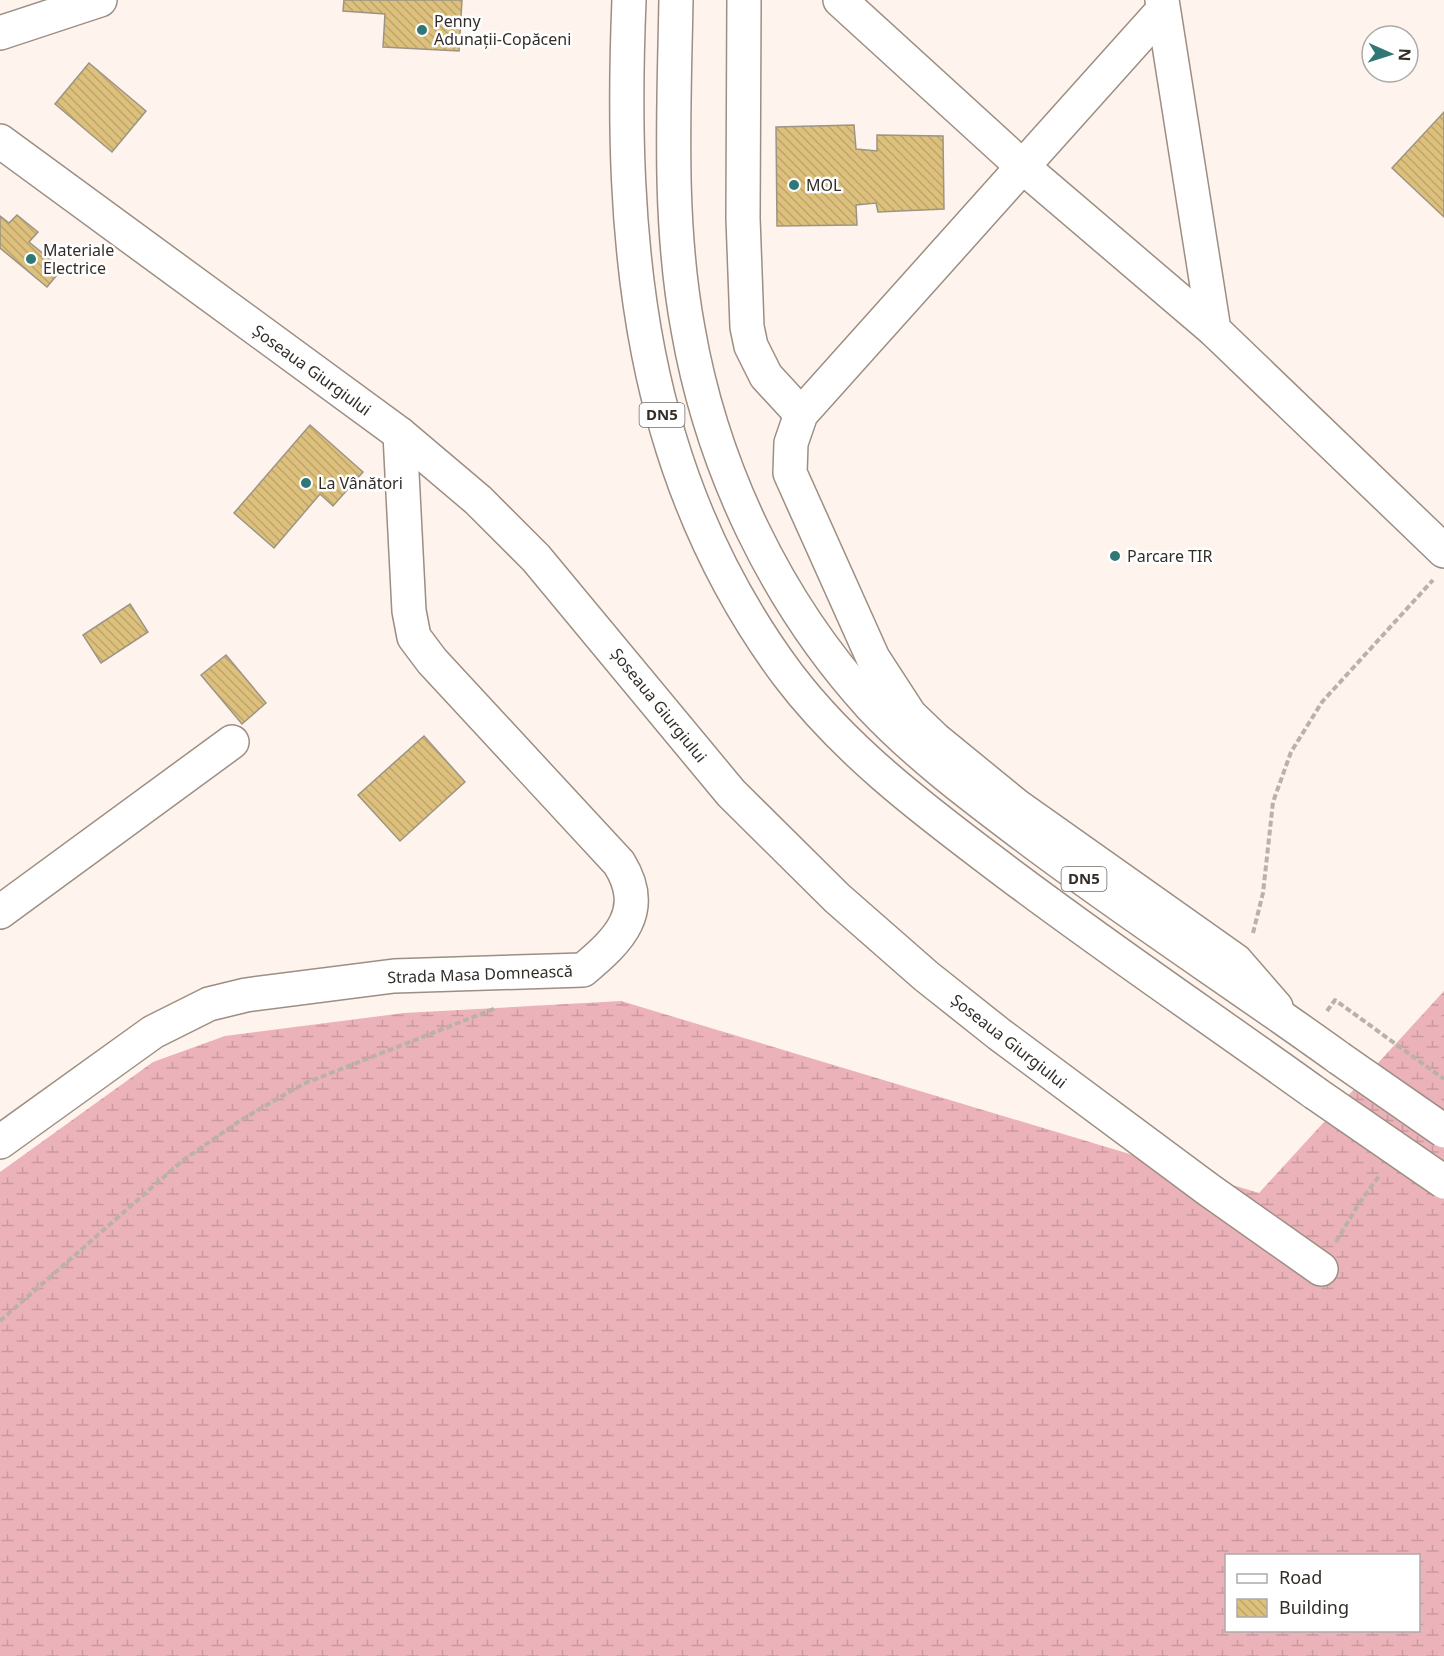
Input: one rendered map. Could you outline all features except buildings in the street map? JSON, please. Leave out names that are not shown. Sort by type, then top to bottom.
[{"type":"main road","points":[[0,33],[100,0]]},
{"type":"main road","points":[[621,0],[627,35]]},
{"type":"main road","name":"DN5","points":[[629,0],[627,35],[631,226],[639,309],[653,385],[674,457],[700,528],[746,612],[796,685],[850,744],[890,781],[1044,901],[1444,1182]]},
{"type":"main road","name":"DN5","points":[[676,0],[675,196],[687,328],[702,393],[725,466],[753,531],[783,585],[817,638],[848,678],[914,747],[980,802],[1061,863],[1444,1131]]},
{"type":"main road","points":[[744,0],[743,218],[747,327],[751,346],[766,376],[801,414]]},
{"type":"main road","points":[[840,0],[1023,167],[1214,330],[1440,564]]},
{"type":"main road","points":[[1162,5],[1023,167],[801,414],[789,452],[793,482],[873,658],[910,715],[935,739],[1026,812],[1236,961],[1299,1030]]},
{"type":"main road","points":[[1162,5],[1214,330]]},
{"type":"main road","name":"Șoseaua Giurgiului","points":[[0,141],[400,434],[478,500],[536,558],[731,793],[837,898],[926,976],[999,1034],[1209,1190],[1321,1269]]},
{"type":"main road","name":"Strada Masa Domnească","points":[[0,1142],[153,1032],[209,1004],[246,995],[394,976],[583,970],[621,934],[628,920],[631,899],[627,879],[619,863],[414,638],[408,611],[400,434]]},
{"type":"main road","points":[[0,912],[232,742]]},
{"type":"path","points":[[1236,961],[1251,942],[1263,893],[1273,802],[1290,752],[1322,702],[1440,564]]},
{"type":"path","points":[[1299,1030],[1335,1000],[1444,1079]]},
{"type":"path","points":[[0,1321],[182,1161],[241,1120],[303,1084],[507,1003]]},
{"type":"green space","points":[[1444,991],[1444,1656],[0,1656],[0,1172],[153,1062],[225,1036],[404,1013],[621,1001],[1259,1193]]},
{"type":"place","name":"Penny Adunații-Copăceni","points":[[422,30]]},
{"type":"place","name":"MOL","points":[[794,185]]},
{"type":"place","name":"Materiale Electrice","points":[[31,259]]},
{"type":"place","name":"La Vânători","points":[[306,483]]},
{"type":"place","name":"Parcare TIR","points":[[1115,556]]}]
